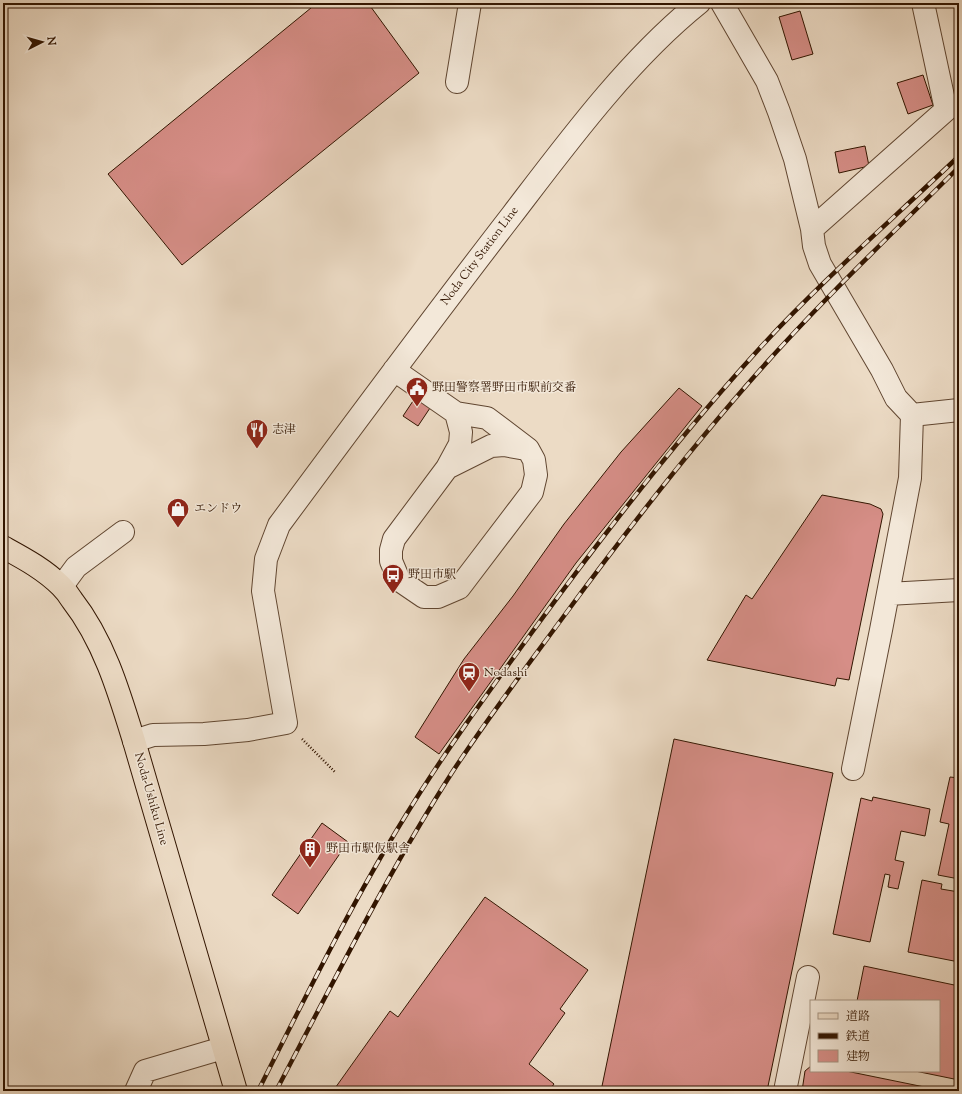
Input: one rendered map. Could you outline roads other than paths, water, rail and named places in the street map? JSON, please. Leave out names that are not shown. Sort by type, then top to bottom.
[{"type":"main road","name":"Noda-Ushiku Line","points":[[3,547],[36,565],[62,586],[84,615],[103,652],[118,691],[134,741],[236,1091]]},
{"type":"street","points":[[457,82],[470,3]]},
{"type":"street","name":"Noda City Station Line","points":[[134,741],[153,735],[204,734],[248,730],[286,723],[263,591],[266,559],[279,525],[525,197],[598,105],[635,64],[668,31],[700,3]]},
{"type":"street","points":[[722,3],[770,88],[795,159],[812,229],[814,246],[820,264],[882,370],[896,398],[912,415],[910,478],[853,769]]},
{"type":"street","points":[[812,229],[946,110],[923,3]]},
{"type":"street","points":[[394,370],[456,413],[487,418],[528,449],[534,460],[536,475],[532,492],[459,588],[438,598],[424,597],[399,580],[391,561],[391,550],[394,539],[447,468],[460,444],[461,432],[456,413]]},
{"type":"street","points":[[912,415],[959,410]]},
{"type":"street","points":[[447,468],[491,446],[504,445],[528,449]]},
{"type":"street","points":[[62,586],[76,567],[123,532]]},
{"type":"street","points":[[888,594],[959,590]]},
{"type":"street","points":[[785,1091],[808,977]]},
{"type":"street","points":[[136,1091],[145,1070],[223,1048]]},
{"type":"railway","points":[[258,1091],[347,917],[406,815],[466,724],[585,561],[669,453],[759,349],[807,299],[959,156]]},
{"type":"railway","points":[[276,1091],[361,929],[429,810],[453,771],[533,657],[633,524],[682,462],[760,370],[808,318],[959,167]]},
{"type":"place","name":"野田警察署野田市駅前交番","points":[[417,408]]},
{"type":"place","name":"志津","points":[[257,450]]},
{"type":"place","name":"エンドウ","points":[[178,528]]},
{"type":"place","name":"野田市駅","points":[[393,594]]},
{"type":"place","name":"Nodashi","points":[[469,692]]},
{"type":"place","name":"野田市駅仮駅舎","points":[[310,868]]}]
